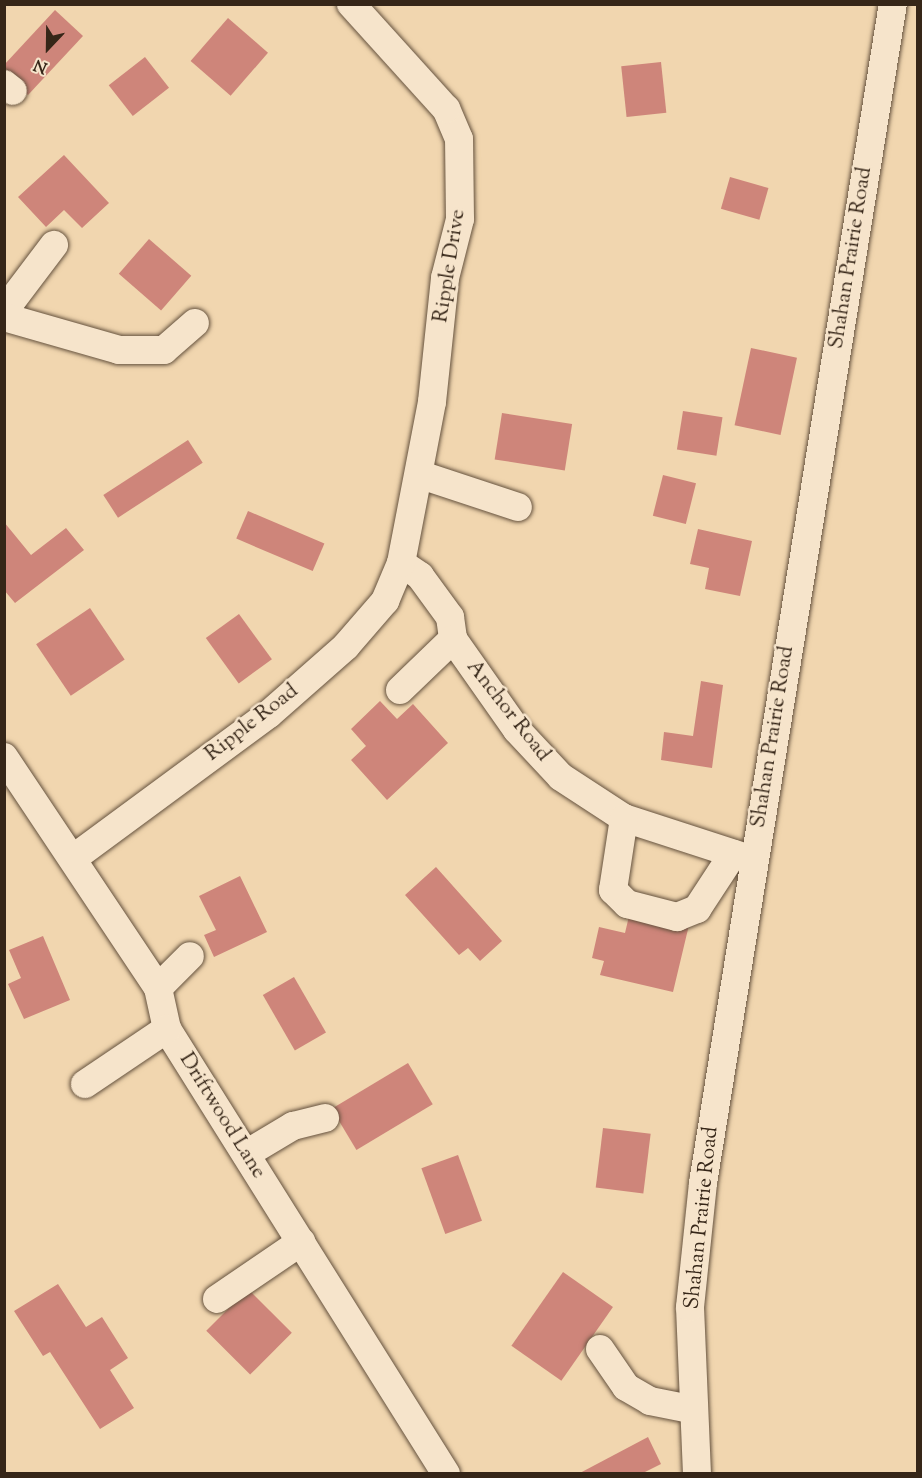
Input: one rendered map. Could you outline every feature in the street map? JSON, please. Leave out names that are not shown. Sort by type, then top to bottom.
[{"type":"street","name":"Ripple Drive","points":[[351,4],[446,109],[459,139],[460,219],[445,278],[421,475],[401,563]]},
{"type":"street","name":"Shahan Prairie Road","points":[[697,1473],[690,1409],[690,1307],[743,857],[892,4]]},
{"type":"street","points":[[4,311],[54,245]]},
{"type":"street","points":[[4,317],[119,350],[164,350],[195,322]]},
{"type":"street","points":[[421,475],[518,507]]},
{"type":"street","name":"Anchor Road","points":[[401,563],[420,576],[450,617],[453,639],[517,730],[561,777],[624,818],[743,857]]},
{"type":"street","name":"Ripple Road","points":[[75,857],[269,714],[346,646],[385,601],[401,563]]},
{"type":"street","points":[[400,690],[453,639]]},
{"type":"street","name":"Driftwood Lane","points":[[4,757],[75,857],[158,988],[167,1029],[446,1473]]},
{"type":"street","points":[[624,818],[613,890],[627,904],[677,917],[697,909],[743,857]]},
{"type":"street","points":[[158,988],[190,956]]},
{"type":"street","points":[[85,1084],[167,1029]]},
{"type":"street","points":[[246,1154],[293,1126],[325,1118]]},
{"type":"street","points":[[217,1299],[301,1242]]},
{"type":"street","points":[[600,1349],[626,1387],[650,1401],[690,1409]]},
{"type":"building","points":[[55,10],[83,36],[28,95],[4,73],[4,65]]},
{"type":"building","points":[[228,18],[268,53],[231,96],[191,61]]},
{"type":"building","points":[[145,57],[169,88],[133,116],[109,85]]},
{"type":"building","points":[[661,62],[666,113],[627,117],[621,66]]},
{"type":"building","points":[[64,155],[109,203],[82,228],[64,210],[46,227],[18,197]]},
{"type":"building","points":[[730,177],[768,188],[759,220],[721,209]]},
{"type":"building","points":[[149,239],[191,276],[161,310],[119,274]]},
{"type":"building","points":[[751,348],[797,358],[781,435],[735,425]]},
{"type":"building","points":[[683,411],[723,417],[716,456],[677,450]]},
{"type":"building","points":[[502,413],[572,424],[565,471],[495,459]]},
{"type":"building","points":[[188,440],[203,463],[118,518],[103,495]]},
{"type":"building","points":[[663,475],[696,483],[686,524],[653,516]]},
{"type":"building","points":[[248,511],[324,543],[313,571],[236,539]]},
{"type":"building","points":[[4,522],[31,555],[66,528],[84,550],[15,603],[4,590]]},
{"type":"building","points":[[698,529],[752,541],[740,596],[705,589],[709,568],[690,564]]},
{"type":"building","points":[[90,608],[125,659],[71,696],[36,644]]},
{"type":"building","points":[[239,614],[272,659],[239,683],[206,638]]},
{"type":"building","points":[[701,681],[723,685],[712,768],[661,760],[664,732],[693,736]]},
{"type":"building","points":[[380,701],[397,719],[413,704],[448,743],[387,800],[351,760],[366,746],[351,729]]},
{"type":"building","points":[[436,867],[502,941],[480,961],[468,948],[459,955],[405,895]]},
{"type":"building","points":[[240,876],[267,932],[214,957],[204,935],[216,930],[199,896]]},
{"type":"building","points":[[630,912],[689,925],[673,992],[600,975],[604,961],[592,958],[599,927],[625,933]]},
{"type":"building","points":[[43,936],[70,1000],[24,1019],[8,984],[21,978],[9,950]]},
{"type":"building","points":[[294,977],[326,1032],[295,1050],[263,995]]},
{"type":"building","points":[[408,1063],[433,1104],[356,1150],[332,1109]]},
{"type":"building","points":[[603,1128],[651,1134],[643,1193],[596,1188]]},
{"type":"building","points":[[458,1155],[482,1221],[445,1234],[421,1168]]},
{"type":"building","points":[[563,1272],[613,1307],[561,1381],[511,1346]]},
{"type":"building","points":[[58,1284],[86,1327],[102,1317],[128,1358],[110,1370],[134,1408],[100,1429],[50,1352],[43,1356],[14,1311]]},
{"type":"building","points":[[248,1289],[292,1333],[250,1375],[206,1331]]},
{"type":"building","points":[[648,1437],[661,1464],[641,1474],[578,1474]]}]
